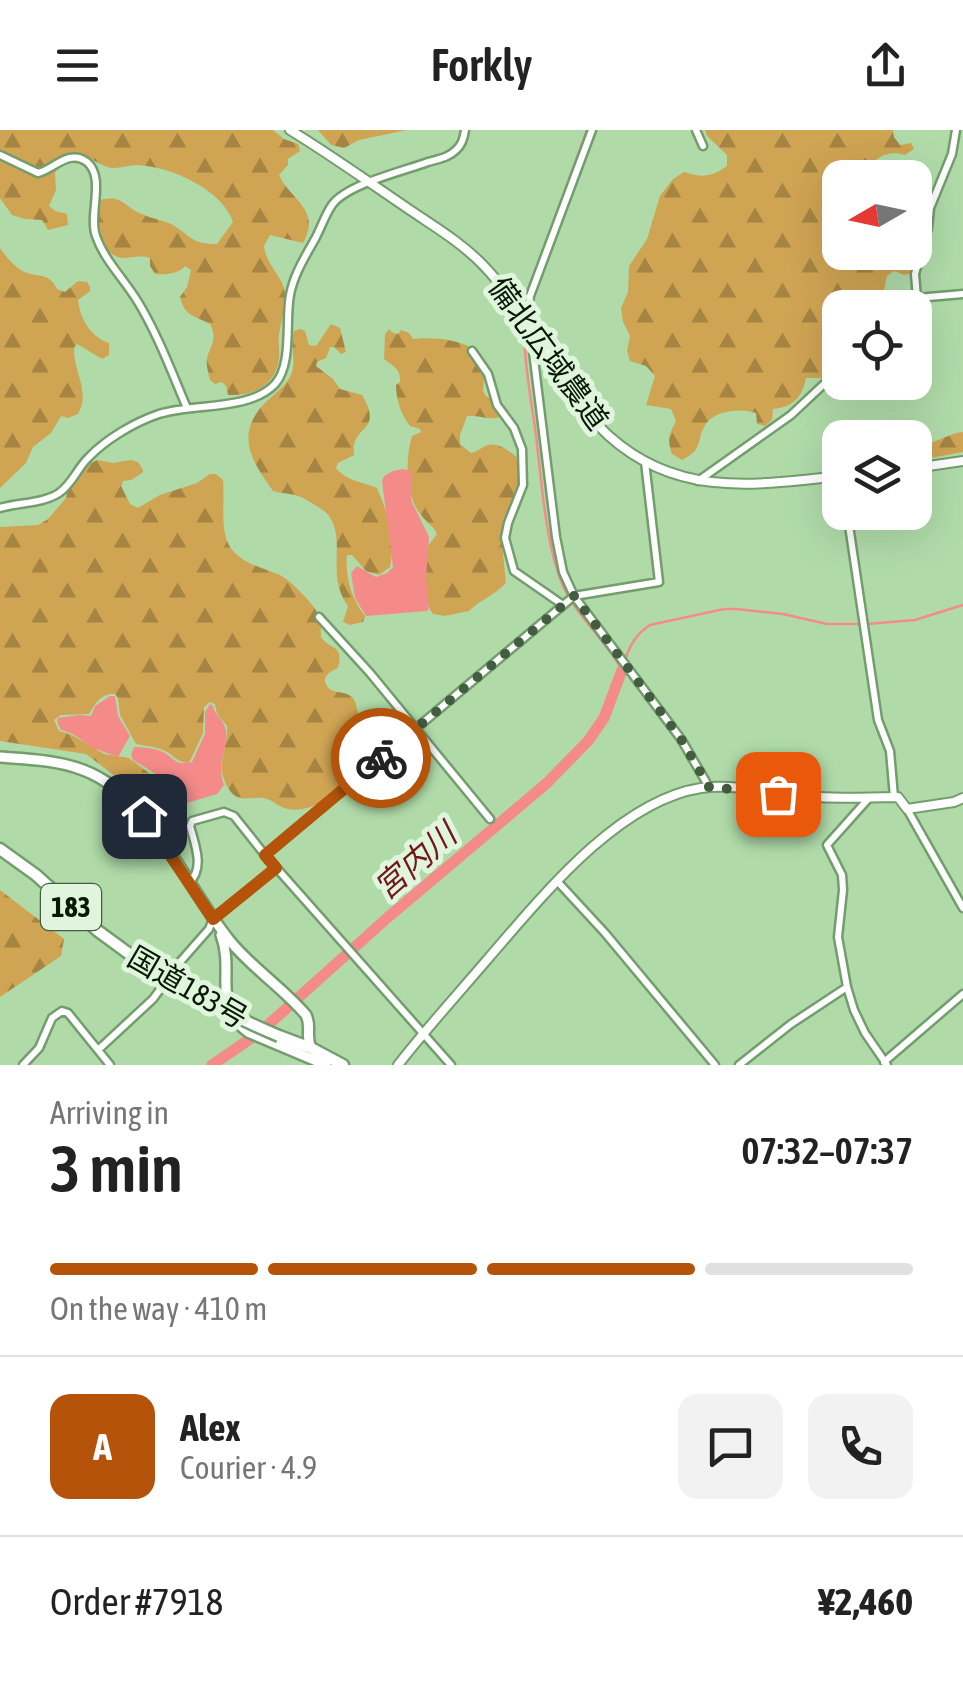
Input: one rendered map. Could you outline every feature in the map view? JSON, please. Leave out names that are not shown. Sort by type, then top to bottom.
[{"type":"highway","name":"国道183号","points":[[0,849],[143,964],[243,1022],[343,1065]]},
{"type":"main road","points":[[0,758],[40,760],[82,769],[118,788],[144,816],[232,943],[299,1007],[308,1020],[311,1048]]},
{"type":"main road","points":[[213,919],[226,954],[227,1007],[236,1024],[326,1065]]},
{"type":"street","name":"備北広域農道","points":[[290,130],[470,253],[526,318],[587,412],[607,434],[645,462],[697,482],[740,485],[822,478]]},
{"type":"street","points":[[0,508],[58,493],[106,442],[156,415],[246,401],[275,384],[286,360],[290,294],[297,272],[332,205],[344,194],[370,183],[448,156],[458,148],[466,130]]},
{"type":"street","points":[[592,130],[530,296],[526,318],[556,537],[563,572],[574,596],[681,739],[709,787]]},
{"type":"street","points":[[696,130],[703,146]]},
{"type":"street","points":[[917,290],[916,274],[930,208],[952,154],[956,130]]},
{"type":"street","points":[[0,155],[38,173],[71,158],[80,158],[93,169],[94,233],[138,302],[187,408]]},
{"type":"street","points":[[932,297],[963,294]]},
{"type":"street","points":[[472,351],[488,374],[497,405],[514,428],[522,449],[523,484],[506,538],[514,571],[563,604]]},
{"type":"street","points":[[697,482],[791,415],[822,386]]},
{"type":"street","points":[[932,466],[963,461]]},
{"type":"street","points":[[265,855],[574,596],[659,582],[645,462]]},
{"type":"street","points":[[850,530],[878,720],[890,751],[894,797]]},
{"type":"street","points":[[319,616],[490,819]]},
{"type":"street","points":[[398,1065],[524,916],[598,841],[632,816],[684,792],[709,787],[849,799],[898,798],[963,908]]},
{"type":"street","points":[[869,798],[828,845],[842,874],[844,890],[838,937],[846,987],[865,1033],[886,1063],[963,994]]},
{"type":"street","points":[[907,808],[963,798]]},
{"type":"street","points":[[189,882],[199,864],[190,826],[197,818],[224,812],[234,816],[451,1065]]},
{"type":"street","points":[[98,1050],[153,999],[213,919],[276,868]]},
{"type":"street","points":[[558,881],[715,1065]]},
{"type":"street","points":[[739,1065],[846,987]]},
{"type":"street","points":[[23,1065],[39,1048],[52,1018],[62,1011],[68,1013],[110,1065]]},
{"type":"green space","points":[[0,130],[273,130],[298,144],[300,151],[288,159],[279,175],[307,213],[308,231],[303,243],[270,235],[264,246],[285,294],[279,358],[268,382],[246,394],[228,395],[222,382],[215,384],[210,380],[207,361],[212,329],[210,324],[187,312],[180,297],[191,270],[185,266],[175,272],[155,274],[150,258],[118,257],[106,248],[99,233],[99,200],[113,199],[173,225],[197,241],[217,244],[233,222],[218,200],[194,182],[165,170],[137,165],[111,168],[71,154],[64,156],[55,173],[56,190],[49,206],[67,214],[68,225],[48,230],[42,220],[12,215],[0,198]]},
{"type":"green space","points":[[318,130],[407,130],[359,140],[344,148],[331,145]]},
{"type":"green space","points":[[705,130],[893,130],[900,145],[911,143],[914,149],[905,155],[892,153],[877,160],[822,160],[822,270],[914,270],[904,275],[894,271],[887,276],[884,290],[822,290],[822,378],[806,378],[799,396],[791,404],[773,409],[772,420],[765,426],[757,424],[756,413],[750,411],[714,417],[704,427],[696,449],[682,460],[670,449],[676,421],[671,409],[646,405],[655,376],[646,366],[630,361],[630,336],[621,308],[628,292],[629,266],[647,239],[660,196],[684,172],[707,175],[727,166],[727,155]]},
{"type":"green space","points":[[0,248],[19,269],[48,278],[57,289],[65,292],[78,281],[87,282],[90,291],[78,300],[81,314],[92,332],[109,343],[109,355],[102,359],[77,344],[74,357],[83,397],[78,414],[61,416],[51,433],[33,447],[26,463],[0,488]]},
{"type":"green space","points":[[331,324],[340,328],[346,352],[341,354],[330,347],[326,358],[316,366],[340,389],[362,395],[370,416],[354,445],[354,455],[336,468],[377,488],[391,537],[390,567],[379,575],[366,571],[352,555],[347,555],[350,587],[365,616],[363,622],[350,625],[343,622],[348,606],[338,582],[336,537],[329,516],[300,496],[273,491],[254,460],[248,439],[254,417],[290,377],[294,331],[305,331],[309,345],[316,346]]},
{"type":"green space","points":[[389,329],[398,334],[401,330],[409,333],[413,339],[444,340],[473,349],[485,363],[483,391],[505,406],[506,413],[496,418],[467,416],[460,435],[460,444],[471,453],[494,445],[520,460],[521,488],[502,544],[506,583],[469,611],[433,614],[427,600],[426,554],[437,534],[416,507],[409,488],[410,445],[412,436],[421,432],[404,417],[396,391],[399,374],[384,359],[385,334]]},
{"type":"green space","points":[[963,432],[963,452],[932,458],[932,442]]},
{"type":"green space","points":[[97,460],[138,462],[142,473],[123,481],[121,486],[130,504],[138,508],[160,495],[216,474],[223,480],[224,529],[232,550],[251,564],[280,575],[316,610],[321,637],[339,655],[338,668],[326,676],[326,684],[331,690],[352,697],[358,715],[354,755],[346,778],[325,800],[295,810],[267,799],[233,794],[222,773],[227,726],[210,702],[204,707],[203,733],[187,763],[160,749],[136,744],[120,715],[115,694],[102,697],[89,714],[61,715],[54,720],[59,731],[104,754],[129,758],[153,776],[161,792],[161,824],[132,789],[86,754],[0,741],[0,527],[38,525],[48,519],[84,467]]},
{"type":"green space","points":[[0,890],[64,939],[61,956],[0,997]]},
{"type":"shaded area","points":[[403,469],[411,471],[411,500],[429,537],[429,609],[366,616],[355,598],[351,573],[357,566],[376,577],[393,567],[382,481],[384,476]]},
{"type":"shaded area","points":[[115,696],[118,716],[130,736],[118,757],[61,730],[57,722],[58,718],[91,716],[95,706]]},
{"type":"shaded area","points":[[210,704],[226,733],[221,768],[224,785],[217,794],[170,808],[163,782],[133,760],[134,747],[161,751],[178,762],[192,762],[205,734],[205,712]]},
{"type":"waterway","name":"宮内川","points":[[538,265],[587,130]]},
{"type":"waterway","name":"宮内川","points":[[524,326],[545,513],[558,572],[570,598],[622,670]]},
{"type":"waterway","name":"宮内川","points":[[867,624],[915,620],[963,605]]},
{"type":"waterway","name":"宮内川","points":[[625,659],[634,640],[650,625],[724,609],[783,614],[827,624],[859,624]]},
{"type":"waterway","name":"宮内川","points":[[212,1065],[260,1032],[547,783],[588,741],[604,718],[622,670]]},
{"type":"way so far","points":[[381,758],[574,596],[681,739],[709,787],[778,794]]},
{"type":"route","points":[[144,816],[213,919],[276,868],[265,855],[381,758]]}]
